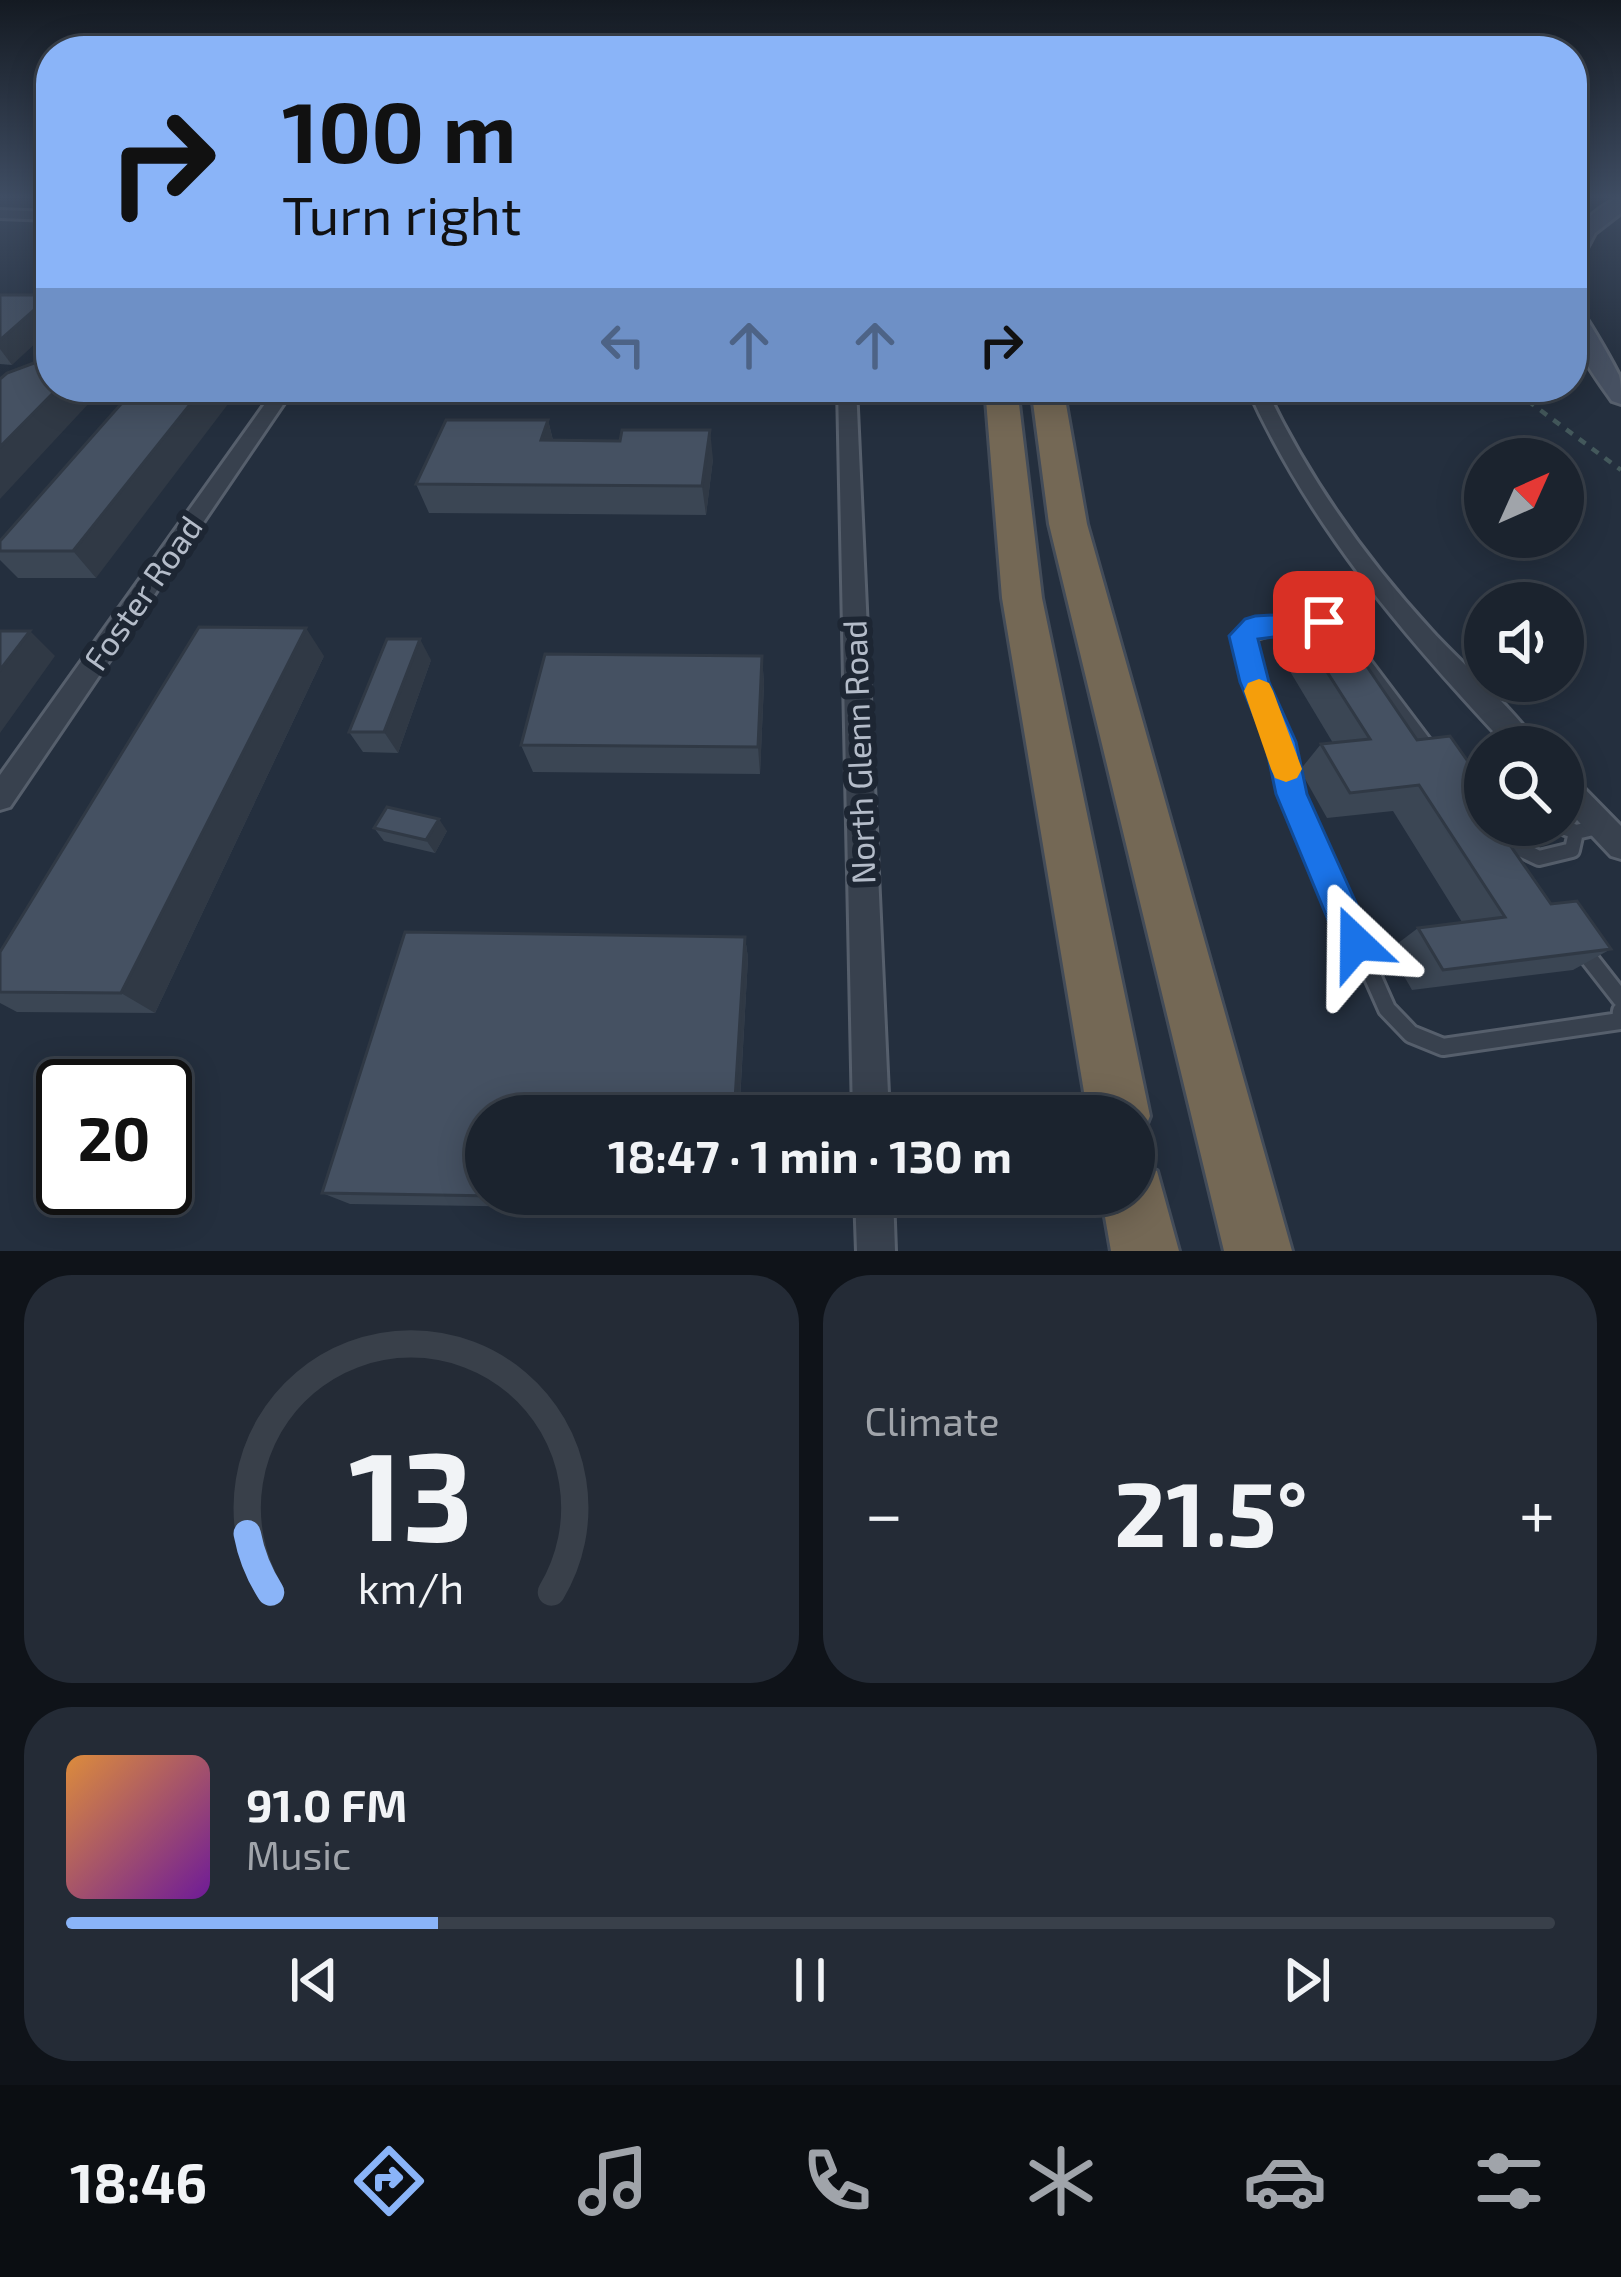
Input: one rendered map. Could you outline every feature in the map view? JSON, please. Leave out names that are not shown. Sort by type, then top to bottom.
[{"type":"highway","points":[[1001,402],[1022,598],[1115,1095]]},
{"type":"highway","points":[[1049,402],[1068,524],[1258,1251]]},
{"type":"highway","points":[[1060,402],[1068,524]]},
{"type":"highway","points":[[1138,1215],[1145,1251]]},
{"type":"main road","points":[[1587,344],[1621,396]]},
{"type":"street","name":"Foster Road","points":[[0,798],[276,402]]},
{"type":"street","name":"North Glenn Road","points":[[847,402],[870,1095]]},
{"type":"street","points":[[1264,402],[1309,485],[1359,558],[1506,726]]},
{"type":"street","points":[[875,1215],[876,1251]]},
{"type":"lane","points":[[1445,771],[1340,631],[1324,622],[1301,623],[1255,626],[1243,636],[1255,682],[1280,742],[1292,794],[1372,980],[1387,1009],[1411,1034],[1443,1046],[1620,1021],[1621,1011]]},
{"type":"lane","points":[[1506,846],[1518,867]]},
{"type":"lane","points":[[1510,846],[1539,858],[1579,846]]},
{"type":"lane","points":[[1577,942],[1621,998]]},
{"type":"path","points":[[1531,402],[1621,470]]},
{"type":"building","points":[[0,295],[36,295],[36,308],[0,340]]},
{"type":"building","points":[[36,355],[36,402],[44,402],[0,447],[0,379],[34,363]]},
{"type":"building","points":[[123,402],[192,402],[73,551],[0,551],[0,541]]},
{"type":"building","points":[[446,420],[548,420],[541,440],[620,441],[622,430],[710,430],[702,486],[416,484]]},
{"type":"building","points":[[1336,621],[1417,740],[1450,736],[1464,756],[1464,846],[1511,846],[1551,904],[1577,901],[1611,949],[1443,970],[1418,928],[1505,917],[1419,785],[1350,793],[1321,744],[1370,739],[1297,625]]},
{"type":"building","points":[[199,627],[306,628],[121,993],[0,992],[0,952]]},
{"type":"building","points":[[0,631],[30,631],[0,670]]},
{"type":"building","points":[[387,639],[420,639],[384,732],[349,732]]},
{"type":"building","points":[[545,654],[762,656],[758,747],[521,745]]},
{"type":"building","points":[[387,807],[439,819],[426,840],[374,828]]},
{"type":"building","points":[[405,932],[745,937],[735,1095],[465,1095],[465,1195],[322,1193]]},
{"type":"slow traffic","points":[[1259,691],[1286,769]]},
{"type":"route","points":[[1324,622],[1255,626],[1243,636],[1255,682],[1280,742],[1292,794],[1356,943]]}]
